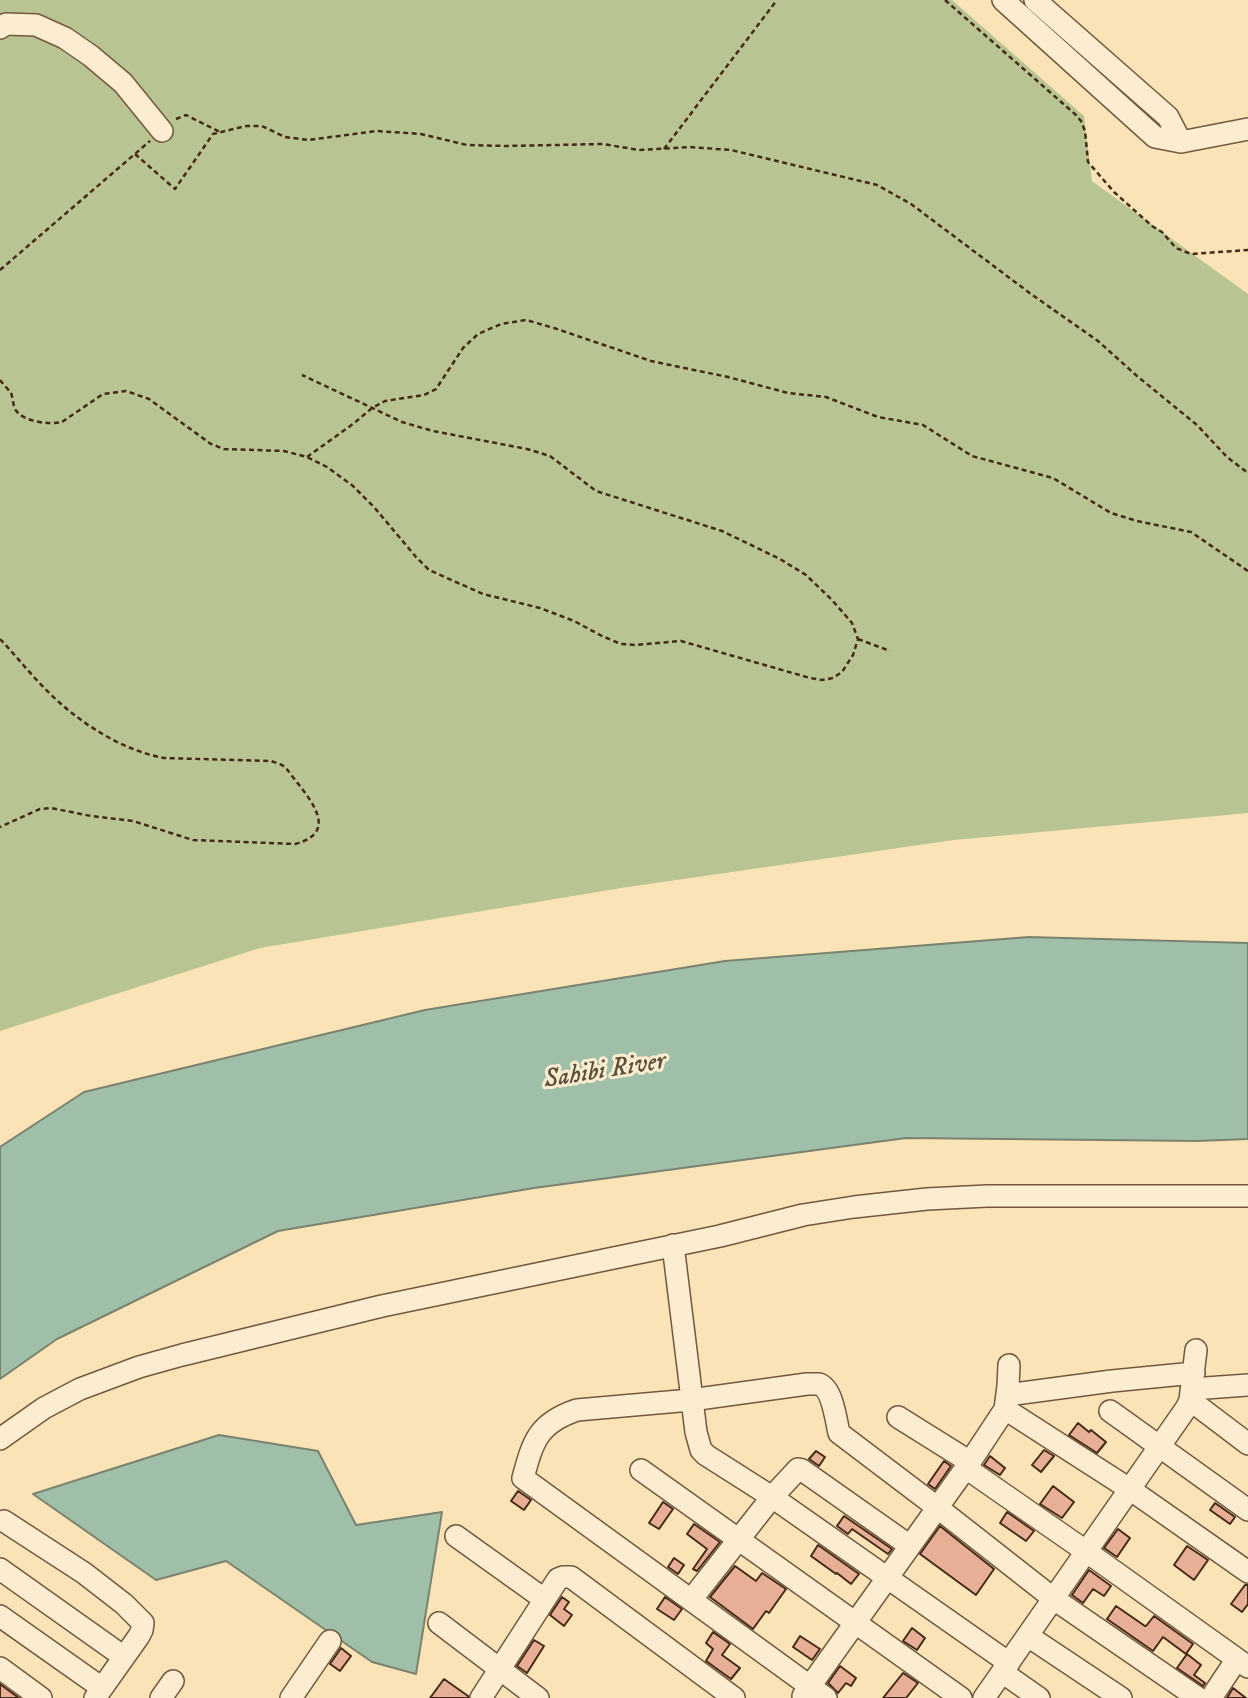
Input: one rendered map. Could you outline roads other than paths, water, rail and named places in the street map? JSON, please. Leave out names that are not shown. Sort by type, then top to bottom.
[{"type":"street","points":[[1003,0],[1154,137],[1181,142],[1248,129]]},
{"type":"street","points":[[1035,0],[1168,117],[1181,142]]},
{"type":"street","points":[[2,23],[36,25],[65,38],[92,56],[123,83],[162,131]]},
{"type":"street","points":[[0,1439],[44,1408],[80,1389],[182,1354],[382,1306],[720,1236],[803,1215],[927,1199],[987,1196],[1248,1196]]},
{"type":"street","points":[[673,1245],[691,1400],[701,1450],[887,1578],[1006,1667],[1039,1698]]},
{"type":"street","points":[[985,1698],[1159,1447],[1192,1387],[1196,1350]]},
{"type":"street","points":[[1009,1365],[1006,1402],[968,1465],[937,1508],[887,1578],[856,1623],[812,1694],[691,1600],[523,1478],[534,1445],[546,1426],[560,1416],[577,1410],[691,1400],[807,1384],[822,1385],[832,1402],[839,1433],[937,1508],[1054,1599],[1198,1698]]},
{"type":"street","points":[[1006,1402],[1112,1381],[1192,1387],[1248,1385]]},
{"type":"street","points":[[1192,1387],[1248,1444]]},
{"type":"street","points":[[1006,1402],[1248,1572]]},
{"type":"street","points":[[1110,1411],[1248,1510]]},
{"type":"street","points":[[898,1417],[1243,1663],[1211,1698]]},
{"type":"street","points":[[691,1600],[772,1497],[798,1469],[910,1546]]},
{"type":"street","points":[[641,1470],[961,1698]]},
{"type":"street","points":[[0,1616],[98,1693],[142,1630],[143,1623],[84,1573],[4,1521]]},
{"type":"street","points":[[456,1536],[544,1599]]},
{"type":"street","points":[[0,1569],[124,1657]]},
{"type":"street","points":[[481,1698],[558,1579],[571,1577],[734,1698]]},
{"type":"street","points":[[439,1623],[538,1698]]},
{"type":"street","points":[[1028,1636],[1121,1698]]},
{"type":"street","points":[[290,1698],[330,1641]]},
{"type":"street","points":[[0,1668],[41,1698]]},
{"type":"water","name":"Sahibi River","points":[[1029,937],[1248,943],[1248,1139],[1197,1141],[906,1138],[534,1188],[278,1231],[57,1339],[0,1379],[0,1147],[84,1092],[425,1010],[725,961]]},
{"type":"water","points":[[219,1435],[318,1451],[356,1525],[442,1512],[416,1674],[372,1662],[226,1561],[156,1580],[33,1494]]}]
